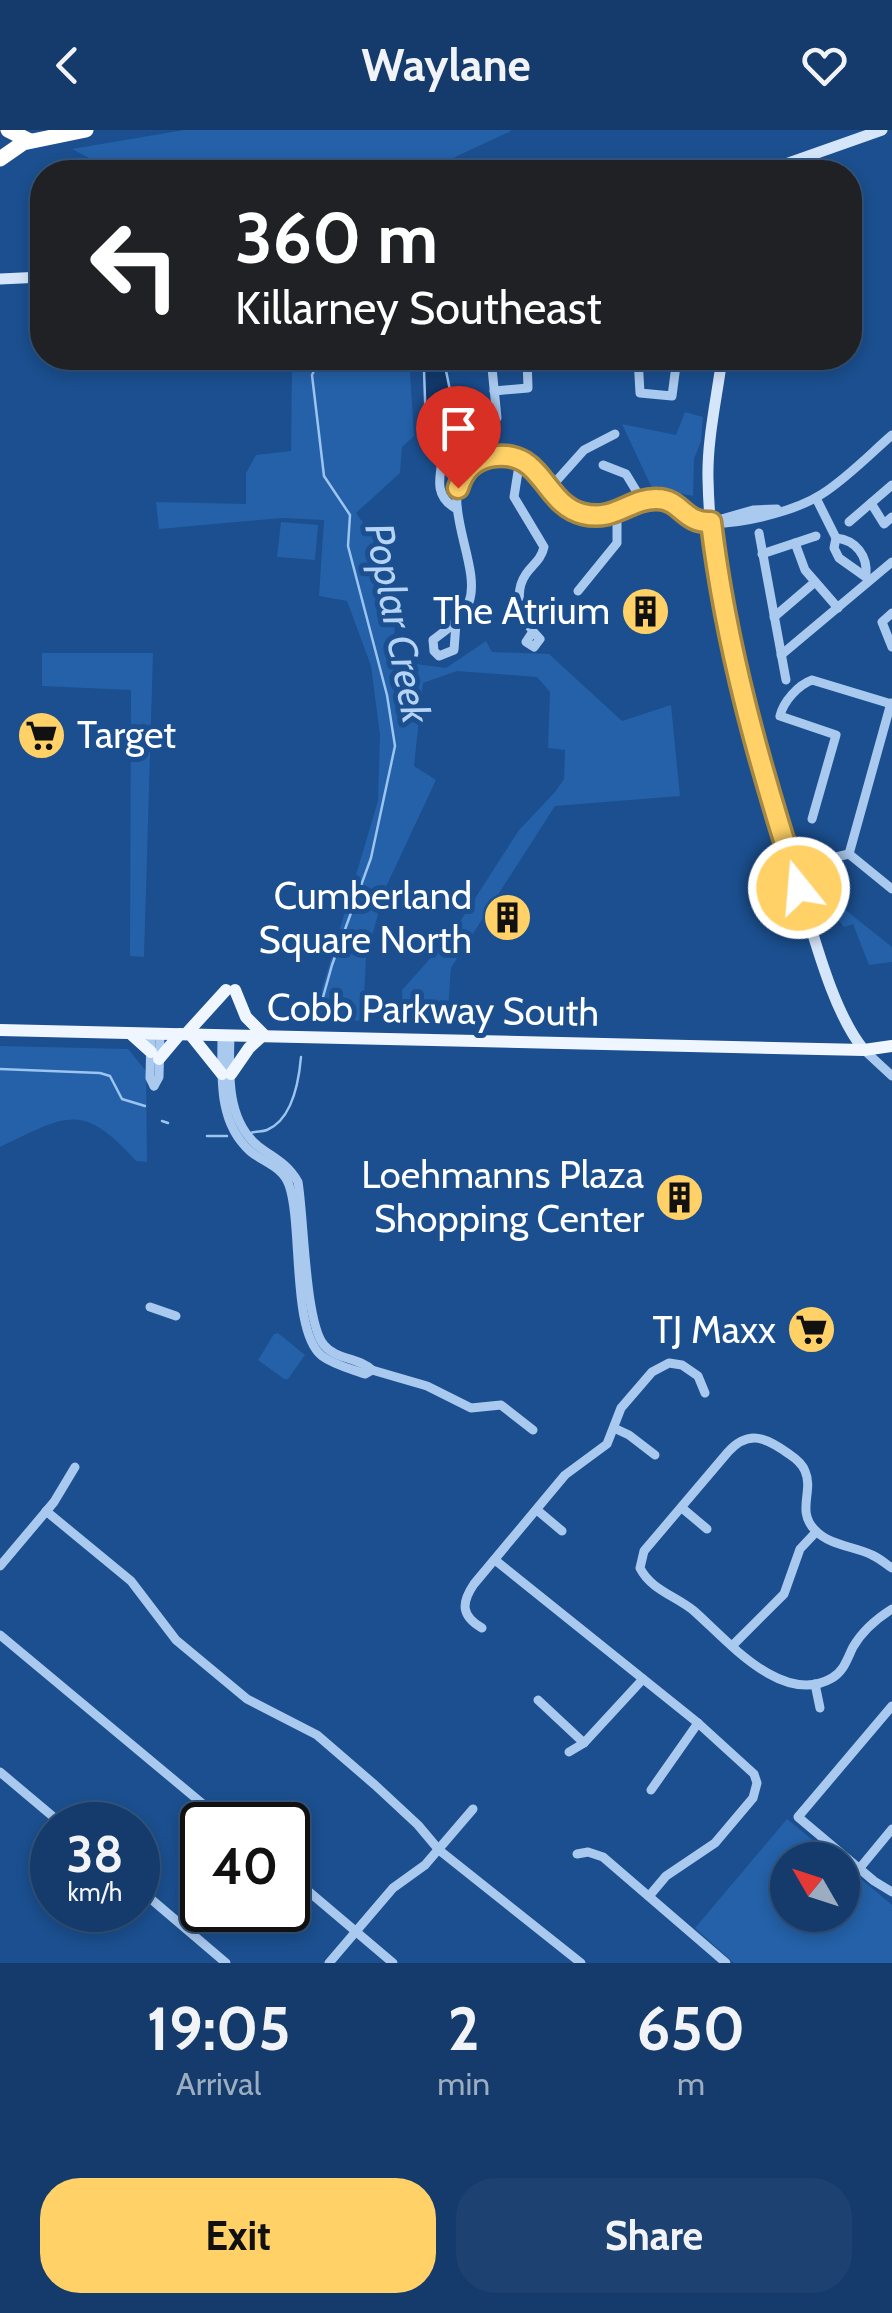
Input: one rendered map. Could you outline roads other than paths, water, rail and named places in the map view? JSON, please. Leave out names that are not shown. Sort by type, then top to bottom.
[{"type":"highway","points":[[8,130],[30,141]]},
{"type":"highway","points":[[0,159],[30,141],[86,130]]},
{"type":"main road","points":[[129,1033],[155,1056],[185,1034],[231,990],[246,1017],[264,1036],[226,1074],[185,1034]]},
{"type":"main road","name":"Cobb Parkway South","points":[[0,1030],[864,1050],[892,1054]]},
{"type":"main road","name":"Cobb Parkway South","points":[[864,1050],[892,1046]]},
{"type":"street","points":[[797,160],[882,130]]},
{"type":"street","points":[[0,275],[30,276]]},
{"type":"street","points":[[492,370],[496,418]]},
{"type":"street","points":[[494,391],[528,388],[527,370]]},
{"type":"street","points":[[639,370],[640,393],[672,396],[675,370]]},
{"type":"street","points":[[720,370],[708,462],[711,522],[727,629],[744,707],[844,1022],[864,1050],[892,1076]]},
{"type":"street","points":[[550,488],[584,450],[615,434]]},
{"type":"street","points":[[456,623],[468,604],[472,584],[458,509],[458,488],[468,468],[488,458],[520,459],[575,511],[603,516],[643,502],[663,500],[679,507],[692,520],[711,522],[752,510],[783,509],[816,498],[892,436]]},
{"type":"street","points":[[443,456],[439,491],[446,502],[458,509]]},
{"type":"street","points":[[520,459],[514,497],[544,547],[541,558],[524,576],[520,590],[521,610],[532,633]]},
{"type":"street","points":[[603,465],[626,474],[643,502]]},
{"type":"street","points":[[849,522],[892,485]]},
{"type":"street","points":[[816,498],[836,538],[834,548],[839,558],[868,578]]},
{"type":"street","points":[[870,503],[888,520],[892,533]]},
{"type":"street","points":[[578,591],[617,544],[617,513]]},
{"type":"street","points":[[759,534],[786,680]]},
{"type":"street","points":[[762,554],[816,536]]},
{"type":"street","points":[[836,538],[850,542],[860,552],[866,560],[868,578]]},
{"type":"street","points":[[795,543],[803,566],[838,608]]},
{"type":"street","points":[[781,655],[868,578],[892,562]]},
{"type":"street","points":[[774,617],[816,582]]},
{"type":"street","points":[[892,613],[882,622],[892,647]]},
{"type":"street","points":[[812,819],[836,734],[780,716],[782,710],[800,686],[812,680],[892,702],[849,854]]},
{"type":"street","points":[[792,866],[849,854]]},
{"type":"street","points":[[849,854],[892,888]]},
{"type":"street","points":[[155,1056],[156,1034]]},
{"type":"street","points":[[226,1035],[225,1107],[233,1130],[253,1154],[276,1166],[290,1186],[303,1307],[312,1343],[323,1356],[365,1374],[372,1370],[427,1386],[471,1408],[501,1405],[533,1430]]},
{"type":"street","points":[[150,1307],[176,1316]]},
{"type":"street","points":[[482,1628],[467,1618],[465,1604],[474,1584],[570,1470],[604,1448],[627,1400],[652,1372],[676,1362],[694,1373],[705,1393]]},
{"type":"street","points":[[614,1428],[655,1455]]},
{"type":"street","points":[[892,1568],[871,1554],[830,1541],[816,1532],[805,1512],[806,1473],[798,1460],[772,1442],[748,1438],[734,1446],[644,1552],[641,1572],[772,1676],[815,1684],[837,1675],[864,1631],[892,1610]]},
{"type":"street","points":[[0,1566],[46,1511],[75,1467]]},
{"type":"street","points":[[682,1508],[707,1530]]},
{"type":"street","points":[[537,1510],[562,1530]]},
{"type":"street","points":[[46,1511],[131,1581],[162,1625],[184,1646],[247,1698],[317,1735],[376,1785],[438,1850],[580,1963]]},
{"type":"street","points":[[732,1646],[784,1594],[800,1550],[816,1532]]},
{"type":"street","points":[[495,1560],[746,1764],[760,1783],[753,1798],[716,1844],[666,1876],[650,1896]]},
{"type":"street","points":[[0,1635],[200,1802]]},
{"type":"street","points":[[569,1752],[584,1742],[643,1679]]},
{"type":"street","points":[[815,1684],[820,1708]]},
{"type":"street","points":[[538,1700],[584,1742]]},
{"type":"street","points":[[827,1842],[798,1818],[892,1706]]},
{"type":"street","points":[[652,1790],[698,1724]]},
{"type":"street","points":[[0,1772],[35,1802]]},
{"type":"street","points":[[329,1963],[398,1882],[420,1869],[473,1809]]},
{"type":"street","points":[[860,1868],[892,1828]]},
{"type":"street","points":[[577,1854],[604,1856],[726,1963]]},
{"type":"street","points":[[860,1870],[892,1892]]},
{"type":"street","points":[[310,1893],[394,1963]]},
{"type":"street","points":[[160,1907],[226,1963]]},
{"type":"waterway","name":"Poplar Creek","points":[[314,370],[324,476],[350,515],[348,546],[387,695],[395,746],[371,858],[318,1015]]},
{"type":"waterway","name":"Poplar Creek","points":[[251,1133],[276,1125],[289,1108],[301,1057]]},
{"type":"waterway","name":"Poplar Creek","points":[[0,1069],[100,1073],[110,1076],[122,1099],[145,1106]]},
{"type":"waterway","name":"Poplar Creek","points":[[162,1121],[168,1123]]},
{"type":"waterway","name":"Poplar Creek","points":[[207,1136],[227,1136]]},
{"type":"place","name":"The Atrium","points":[[645,611]]},
{"type":"place","name":"Target","points":[[42,735]]},
{"type":"place","name":"Cumberland Square North","points":[[507,918]]},
{"type":"place","name":"Loehmanns Plaza Shopping Center","points":[[679,1197]]},
{"type":"place","name":"TJ Maxx","points":[[811,1330]]}]
